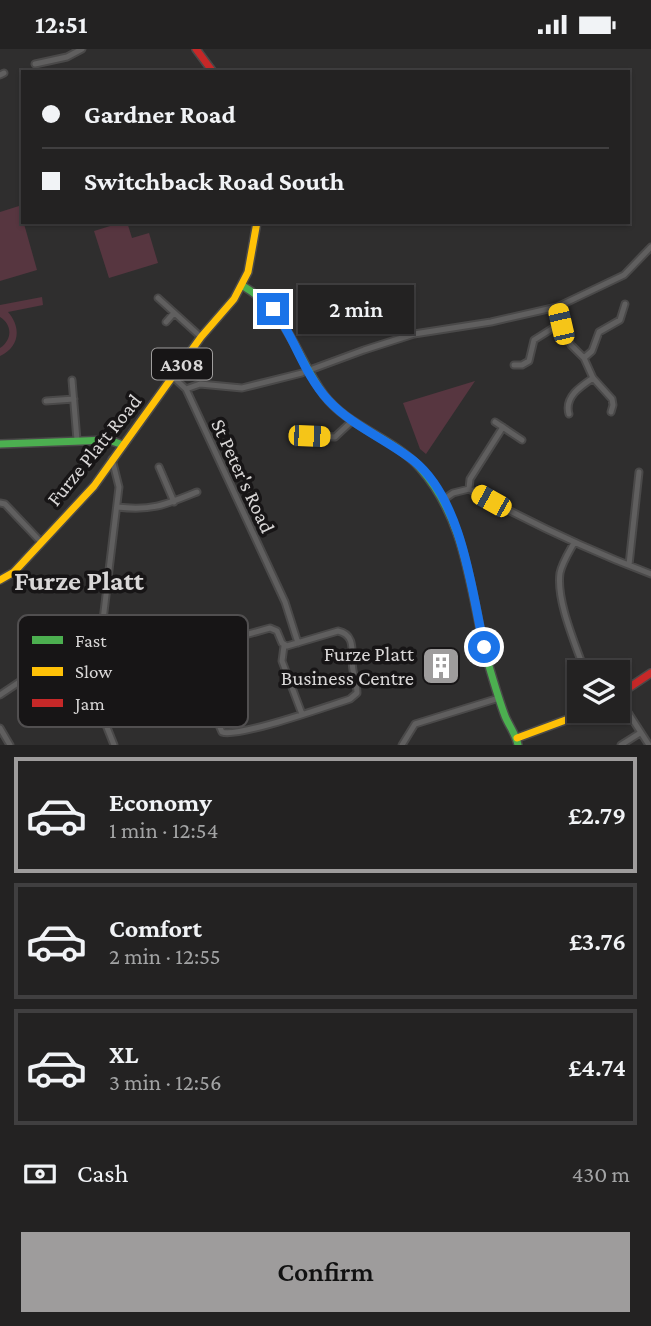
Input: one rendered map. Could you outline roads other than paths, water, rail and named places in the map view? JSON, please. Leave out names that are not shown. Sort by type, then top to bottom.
[{"type":"street","points":[[35,64],[68,57],[82,49]]},
{"type":"street","points":[[196,49],[212,70]]},
{"type":"street","name":"Furze Platt Road","points":[[0,580],[14,572],[94,486],[201,337],[217,321],[243,286],[253,255],[257,224]]},
{"type":"street","points":[[186,389],[200,384],[242,387],[304,372],[414,334],[491,322],[557,307],[624,275],[651,247]]},
{"type":"street","points":[[243,286],[268,303],[284,323],[304,372],[326,398],[352,421],[417,464],[443,499],[453,521],[469,576],[484,647],[499,698],[517,742],[567,721]]},
{"type":"street","points":[[158,298],[201,337]]},
{"type":"street","points":[[584,358],[592,351],[599,332],[620,320],[625,304]]},
{"type":"street","points":[[557,307],[561,324],[571,345],[584,358],[593,378],[612,399],[611,412]]},
{"type":"street","points":[[166,322],[174,313]]},
{"type":"street","points":[[514,365],[529,361],[534,340],[561,324]]},
{"type":"street","name":"St Peter's Road","points":[[173,377],[186,389],[289,611],[298,643]]},
{"type":"street","points":[[569,414],[569,402],[578,388],[593,378]]},
{"type":"street","points":[[72,380],[77,440]]},
{"type":"street","points":[[46,401],[74,399]]},
{"type":"street","points":[[296,442],[309,436],[334,437],[352,421]]},
{"type":"street","points":[[495,422],[522,440]]},
{"type":"street","points":[[469,489],[470,479],[503,427]]},
{"type":"street","points":[[0,443],[109,440],[123,445]]},
{"type":"street","points":[[104,615],[119,487],[112,459]]},
{"type":"street","points":[[159,467],[174,502]]},
{"type":"street","points":[[629,565],[639,472]]},
{"type":"street","points":[[443,499],[469,489],[574,543],[651,573]]},
{"type":"street","points":[[117,507],[142,510],[174,502],[197,492]]},
{"type":"street","points":[[0,503],[5,504],[41,542]]},
{"type":"street","points":[[574,543],[560,573],[560,585],[580,660]]},
{"type":"street","points":[[248,635],[272,628],[277,631],[284,646],[282,661],[302,714]]},
{"type":"street","points":[[218,727],[227,734],[302,714],[355,696],[357,689],[352,668],[354,653],[346,634],[338,631],[284,646]]},
{"type":"street","points":[[630,688],[651,673]]},
{"type":"street","points":[[0,695],[18,683]]},
{"type":"street","points":[[402,745],[415,724],[499,698]]},
{"type":"street","points":[[630,716],[649,745]]},
{"type":"street","points":[[106,727],[114,745]]},
{"type":"street","points":[[0,728],[10,745]]},
{"type":"street","points":[[621,745],[640,733]]},
{"type":"place","name":"Furze Platt Business Centre","points":[[441,666]]},
{"type":"district","name":"Furze Platt","points":[[79,580]]}]
